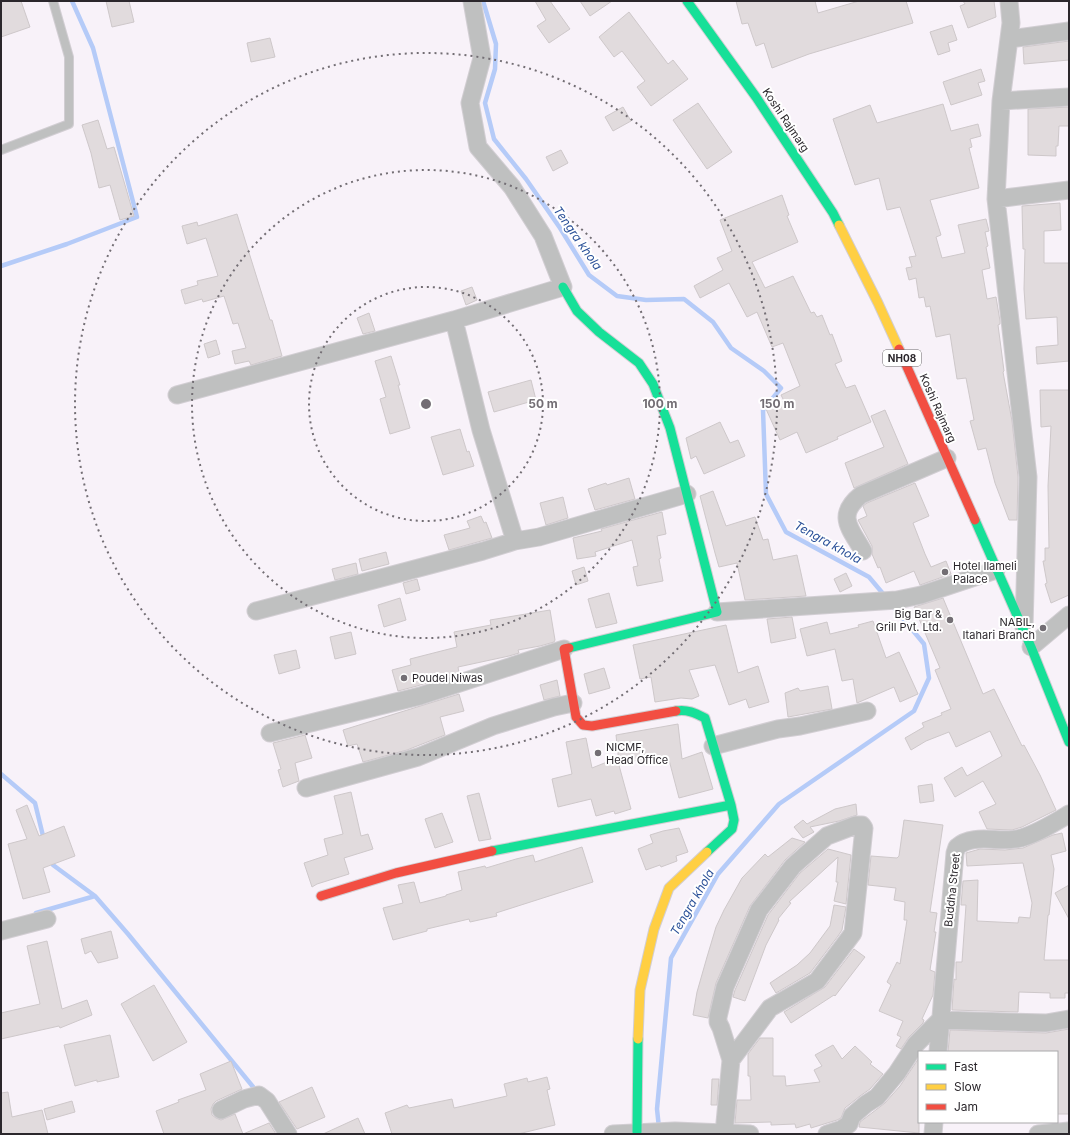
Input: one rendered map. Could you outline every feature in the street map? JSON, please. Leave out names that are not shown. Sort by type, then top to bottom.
[{"type":"street","points":[[472,1],[482,58],[470,103],[478,147],[512,187],[543,236],[563,287],[577,311],[599,332],[639,363],[653,384],[670,428],[717,612]]},
{"type":"street","name":"Koshi Rajmarg","points":[[687,1],[756,97],[833,214],[878,303],[1024,630],[1069,741]]},
{"type":"street","points":[[1009,1],[1011,23],[1001,101],[996,199],[1028,477],[1024,630]]},
{"type":"street","points":[[1009,39],[1069,31]]},
{"type":"street","points":[[1001,101],[1069,97]]},
{"type":"street","points":[[996,199],[1069,190]]},
{"type":"street","points":[[176,395],[454,320],[563,287]]},
{"type":"street","points":[[454,320],[481,430],[515,541]]},
{"type":"street","points":[[863,551],[846,520],[847,513],[853,502],[861,495],[947,458]]},
{"type":"street","points":[[256,611],[483,551],[515,541],[546,535],[687,494]]},
{"type":"street","points":[[270,732],[420,696],[564,650],[717,612],[897,600],[921,595],[996,570]]},
{"type":"street","points":[[1031,647],[1069,615]]},
{"type":"street","points":[[564,650],[576,717],[583,725],[592,726],[683,710],[694,712],[705,718],[731,805],[734,820],[732,829],[669,888],[654,929],[640,990],[637,1075],[640,1132]]},
{"type":"street","points":[[306,788],[418,757],[500,724],[554,707],[573,703]]},
{"type":"street","points":[[713,746],[778,729],[800,726],[867,711]]},
{"type":"street","points":[[322,896],[396,873],[510,847],[731,805]]},
{"type":"street","name":"Buddha Street","points":[[938,1051],[955,853],[957,847],[967,840],[1020,838],[1052,824],[1069,814]]},
{"type":"street","points":[[724,1132],[731,1060],[718,1022],[724,987],[759,910],[793,866],[827,836],[862,825],[864,828],[853,933],[817,981],[770,1008],[731,1060]]},
{"type":"street","points":[[1,931],[47,919]]},
{"type":"street","points":[[827,1134],[842,1129],[849,1124],[852,1116],[877,1097],[897,1073],[916,1044],[940,1020],[1046,1023],[1069,1019]]},
{"type":"street","points":[[221,1110],[244,1099],[259,1095],[268,1101],[288,1134]]},
{"type":"street","points":[[933,1134],[934,1123]]},
{"type":"street","points":[[1038,1134],[1069,1130]]},
{"type":"street","points":[[613,1134],[640,1132],[724,1132],[750,1134]]},
{"type":"lane","points":[[1,150],[69,124],[69,57],[53,1]]},
{"type":"building","points":[[1,1],[21,1],[30,27],[1,37]]},
{"type":"building","points":[[106,1],[129,1],[134,22],[112,27]]},
{"type":"building","points":[[535,1],[550,1],[570,29],[549,43],[537,26],[546,20]]},
{"type":"building","points":[[580,1],[612,1],[590,16]]},
{"type":"building","points":[[736,1],[815,1],[818,13],[859,1],[906,1],[913,23],[809,54],[772,68],[764,43],[756,46],[748,23],[742,24]]},
{"type":"building","points":[[963,1],[994,1],[996,17],[968,28],[960,6],[965,4]]},
{"type":"building","points":[[629,12],[668,64],[673,60],[688,79],[651,106],[637,87],[645,81],[622,51],[614,57],[599,37]]},
{"type":"building","points":[[952,25],[957,40],[948,43],[950,51],[938,55],[930,32]]},
{"type":"building","points":[[270,38],[275,57],[251,62],[247,43]]},
{"type":"building","points":[[1069,41],[1069,60],[1024,64],[1023,47]]},
{"type":"building","points":[[981,69],[985,81],[978,83],[982,95],[951,105],[943,82]]},
{"type":"building","points":[[698,103],[732,152],[707,169],[673,120]]},
{"type":"building","points":[[943,104],[951,131],[978,124],[981,136],[970,139],[972,147],[969,148],[979,188],[930,200],[941,235],[936,237],[942,258],[965,253],[958,225],[986,219],[989,231],[985,232],[988,246],[986,247],[990,268],[982,270],[987,299],[996,297],[1000,321],[1000,324],[998,325],[1003,372],[1012,421],[1018,477],[1017,520],[1009,520],[995,483],[986,448],[978,450],[970,421],[974,420],[966,378],[957,379],[950,334],[936,337],[930,306],[926,307],[924,297],[919,298],[916,278],[909,280],[906,268],[912,267],[909,257],[916,256],[900,207],[887,210],[879,178],[855,185],[833,119],[870,105],[877,123]]},
{"type":"building","points":[[623,107],[631,121],[613,131],[605,117]]},
{"type":"building","points":[[1069,107],[1069,126],[1059,126],[1056,156],[1028,155],[1028,109]]},
{"type":"building","points":[[98,120],[107,149],[114,147],[134,216],[120,220],[110,185],[99,188],[91,153],[82,125]]},
{"type":"building","points":[[561,150],[568,163],[553,171],[546,157]]},
{"type":"building","points":[[782,195],[789,215],[787,216],[798,242],[752,262],[765,288],[793,276],[811,313],[814,312],[817,317],[822,315],[830,335],[832,334],[842,361],[835,364],[846,388],[855,385],[871,422],[806,453],[797,432],[780,440],[766,409],[784,401],[781,395],[800,386],[783,343],[772,347],[757,312],[747,317],[729,283],[700,298],[694,286],[723,270],[717,258],[732,251],[720,220]]},
{"type":"building","points":[[1060,203],[1061,230],[1044,231],[1044,263],[1069,263],[1069,361],[1037,364],[1036,347],[1058,345],[1057,317],[1026,319],[1024,289],[1025,249],[1023,249],[1022,206]]},
{"type":"building","points":[[237,214],[270,320],[272,320],[282,356],[251,365],[249,361],[235,364],[232,351],[246,348],[238,323],[233,324],[224,296],[203,302],[202,299],[185,304],[181,290],[198,285],[197,281],[218,276],[206,238],[187,244],[182,226],[197,222],[198,226]]},
{"type":"building","points":[[472,287],[477,300],[466,305],[461,291]]},
{"type":"building","points":[[369,313],[375,331],[363,334],[357,318]]},
{"type":"building","points":[[216,340],[220,354],[208,358],[204,344]]},
{"type":"building","points":[[391,356],[400,385],[398,385],[410,428],[390,434],[380,399],[386,397],[375,361]]},
{"type":"building","points":[[531,380],[536,400],[494,412],[488,392]]},
{"type":"building","points":[[1040,390],[1069,390],[1069,595],[1051,603],[1045,584],[1047,583],[1043,561],[1045,561],[1045,548],[1049,548],[1048,486],[1051,426],[1041,427]]},
{"type":"building","points":[[885,410],[908,464],[854,488],[845,463],[884,447],[871,416]]},
{"type":"building","points":[[720,422],[730,443],[738,440],[745,456],[704,474],[696,456],[691,459],[686,438]]},
{"type":"building","points":[[460,429],[467,452],[469,451],[474,466],[443,475],[431,437]]},
{"type":"building","points":[[629,478],[635,499],[595,510],[588,489]]},
{"type":"building","points":[[915,483],[929,516],[913,523],[925,554],[931,567],[946,561],[951,574],[920,585],[914,571],[886,583],[880,567],[878,568],[872,554],[872,546],[858,520],[867,516],[863,506],[867,503]]},
{"type":"building","points":[[713,491],[726,526],[755,517],[763,540],[768,539],[773,560],[797,555],[806,596],[745,600],[737,563],[719,567],[700,496]]},
{"type":"building","points":[[563,497],[568,518],[546,525],[540,503]]},
{"type":"building","points":[[662,512],[666,534],[657,536],[663,581],[637,586],[633,567],[638,566],[632,540],[595,552],[596,556],[577,559],[573,538],[602,531],[601,529]]},
{"type":"building","points":[[481,516],[484,523],[486,522],[492,538],[449,550],[444,535],[470,528],[467,521]]},
{"type":"building","points":[[386,552],[389,564],[362,571],[359,559]]},
{"type":"building","points":[[356,563],[358,574],[335,580],[332,569]]},
{"type":"building","points":[[584,567],[588,581],[576,585],[572,571]]},
{"type":"building","points":[[846,573],[852,586],[840,592],[834,579]]},
{"type":"building","points":[[417,579],[420,590],[406,594],[403,583]]},
{"type":"building","points":[[609,593],[617,623],[596,628],[588,599]]},
{"type":"building","points":[[400,598],[406,620],[384,627],[378,605]]},
{"type":"building","points":[[943,598],[983,694],[994,689],[1022,746],[1024,745],[1040,775],[1056,810],[1022,827],[1012,830],[987,829],[979,812],[996,804],[983,781],[955,797],[944,778],[962,767],[967,776],[1002,756],[990,731],[956,747],[949,732],[926,741],[911,750],[905,738],[924,727],[922,723],[942,715],[941,713],[951,709],[935,670],[940,668],[914,607]]},
{"type":"building","points":[[550,610],[555,640],[554,642],[518,650],[519,653],[509,656],[458,667],[459,673],[398,691],[392,670],[411,665],[410,659],[457,647],[454,632],[491,625],[490,620]]},
{"type":"building","points":[[792,617],[796,638],[771,643],[767,619]]},
{"type":"building","points":[[873,621],[886,658],[899,652],[918,694],[900,702],[894,687],[857,703],[853,679],[842,681],[835,649],[807,656],[800,629],[827,622],[830,634],[859,627],[858,625]]},
{"type":"building","points":[[726,625],[738,673],[758,666],[769,702],[749,708],[746,699],[729,705],[715,665],[689,670],[699,696],[692,699],[681,698],[655,702],[651,677],[640,679],[633,645]]},
{"type":"building","points":[[351,632],[356,654],[335,659],[330,637]]},
{"type":"building","points":[[296,650],[300,668],[279,674],[274,655]]},
{"type":"building","points":[[604,668],[610,688],[589,694],[584,674]]},
{"type":"building","points":[[557,680],[560,696],[544,700],[540,685]]},
{"type":"building","points":[[828,686],[832,709],[788,717],[785,693],[798,688],[800,691]]},
{"type":"building","points":[[459,694],[464,711],[440,717],[445,735],[407,750],[363,762],[357,744],[348,746],[343,730]]},
{"type":"building","points":[[678,724],[682,759],[702,752],[713,789],[679,798],[668,756],[619,763],[616,735]]},
{"type":"building","points":[[305,735],[312,758],[295,763],[299,781],[283,787],[278,770],[281,769],[273,743]]},
{"type":"building","points":[[586,738],[592,768],[617,758],[631,809],[615,814],[614,811],[596,816],[591,799],[558,807],[552,779],[572,774],[566,742]]},
{"type":"building","points":[[932,784],[934,801],[920,803],[918,786]]},
{"type":"building","points":[[351,792],[361,836],[368,834],[373,849],[344,858],[349,874],[312,887],[304,863],[328,855],[324,839],[343,834],[334,796]]},
{"type":"building","points":[[479,793],[491,839],[479,841],[467,796]]},
{"type":"building","points":[[856,804],[857,815],[839,821],[810,827],[814,832],[803,838],[794,827],[803,820],[807,824],[835,809]]},
{"type":"building","points":[[27,805],[39,836],[64,826],[75,856],[43,868],[50,892],[23,899],[8,844],[27,839],[16,810]]},
{"type":"building","points":[[442,813],[453,842],[435,848],[425,819]]},
{"type":"building","points":[[904,820],[943,825],[930,912],[937,913],[934,932],[936,932],[930,970],[935,972],[933,995],[922,1019],[924,1020],[923,1023],[909,1037],[901,1049],[896,1046],[901,1037],[897,1035],[903,1021],[879,1011],[891,985],[887,982],[897,962],[900,964],[907,920],[904,920],[905,902],[894,900],[896,888],[868,885],[871,856],[897,858],[899,856]]},
{"type":"building","points":[[679,828],[688,852],[676,856],[677,861],[661,867],[660,865],[646,870],[638,849],[653,843],[650,835]]},
{"type":"building","points":[[1062,833],[1066,851],[1051,855],[1054,869],[1044,960],[1069,960],[1069,993],[1065,993],[1065,998],[1050,998],[1050,993],[1019,992],[1018,1012],[952,1010],[954,979],[956,980],[956,962],[962,962],[966,905],[961,905],[963,881],[978,880],[977,921],[1018,923],[1019,917],[1030,918],[1032,903],[1023,863],[967,866],[966,853],[980,849],[1005,850],[1023,848],[1053,835]]},
{"type":"building","points":[[792,838],[805,842],[785,860],[750,906],[716,983],[708,1018],[693,1015],[697,992],[707,957],[716,927],[724,910],[742,878],[765,854],[768,857]]},
{"type":"building","points":[[582,847],[593,882],[496,913],[497,916],[470,922],[469,919],[427,929],[427,931],[393,940],[383,908],[403,903],[398,885],[414,882],[420,903],[462,890],[458,872],[485,866],[486,868],[533,855],[535,862]]},
{"type":"building","points":[[828,849],[851,855],[846,904],[834,901],[838,882],[836,882],[838,857],[789,902],[791,903],[778,919],[779,920],[766,945],[745,1001],[733,997],[768,915],[800,873]]},
{"type":"building","points":[[1069,885],[1069,919],[1055,893]]},
{"type":"building","points":[[834,905],[846,907],[842,930],[810,973],[776,993],[770,983],[797,965],[810,953],[830,926]]},
{"type":"building","points":[[111,931],[118,958],[98,963],[91,951],[85,954],[81,939]]},
{"type":"building","points":[[47,941],[62,1009],[87,1000],[92,1015],[60,1028],[59,1026],[1,1039],[1,1013],[40,1004],[27,946]]},
{"type":"building","points":[[854,949],[865,957],[835,996],[834,995],[791,1023],[784,1012],[825,987]]},
{"type":"building","points":[[154,985],[187,1042],[153,1061],[121,1004]]},
{"type":"building","points":[[1069,1029],[1069,1114],[1058,1114],[1058,1051],[948,1051],[950,1030],[1046,1033]]},
{"type":"building","points":[[110,1035],[119,1077],[97,1082],[97,1080],[75,1086],[64,1045]]},
{"type":"building","points":[[760,1038],[773,1038],[773,1076],[785,1076],[786,1086],[820,1082],[814,1070],[822,1066],[815,1055],[833,1045],[842,1059],[855,1046],[872,1062],[870,1064],[883,1074],[870,1089],[845,1108],[841,1118],[837,1120],[811,1128],[810,1124],[796,1128],[795,1124],[771,1125],[771,1122],[735,1123],[737,1100],[751,1100],[750,1076],[748,1076],[748,1054]]},
{"type":"building","points":[[918,1059],[919,1133],[859,1127],[860,1122],[885,1103],[900,1086]]},
{"type":"building","points":[[231,1061],[242,1089],[216,1101],[211,1109],[212,1115],[221,1120],[235,1114],[243,1134],[164,1134],[156,1111],[179,1102],[178,1100],[206,1090],[200,1074]]},
{"type":"building","points":[[547,1077],[550,1089],[547,1090],[555,1125],[518,1134],[392,1134],[385,1113],[407,1105],[409,1108],[452,1099],[454,1108],[507,1096],[504,1084],[527,1078],[528,1082]]},
{"type":"building","points":[[712,1079],[719,1079],[717,1105],[711,1105]]},
{"type":"building","points":[[312,1087],[325,1117],[297,1129],[279,1102]]},
{"type":"building","points":[[8,1092],[12,1117],[42,1110],[48,1134],[1,1134],[1,1093]]},
{"type":"building","points":[[72,1101],[75,1112],[47,1120],[44,1109]]},
{"type":"building","points":[[358,1118],[365,1134],[323,1134]]},
{"type":"building","points":[[269,1123],[276,1134],[243,1134]]},
{"type":"waterway","points":[[1,266],[67,244],[137,217],[93,48],[72,1]]},
{"type":"waterway","name":"Tengra khola","points":[[483,1],[496,44],[495,69],[485,103],[494,139],[526,179],[560,228],[589,275],[617,296],[646,300],[684,299],[713,322],[731,348],[764,371],[781,388],[763,410],[766,494],[786,532],[869,577],[885,596]]},
{"type":"waterway","name":"Tengra khola","points":[[659,1128],[657,1109],[671,958],[718,874],[779,804],[914,711],[929,678],[924,644],[892,605]]},
{"type":"waterway","points":[[1,774],[35,803],[44,840]]},
{"type":"waterway","points":[[51,860],[53,865],[95,896],[254,1088]]},
{"type":"waterway","points":[[36,913],[95,896]]},
{"type":"traffic: fast","points":[[687,1],[756,97],[833,213],[839,225]]},
{"type":"traffic: fast","points":[[563,287],[577,311],[599,332],[639,363],[653,384],[670,428],[717,612],[569,648]]},
{"type":"traffic: fast","points":[[975,520],[1031,647],[1069,742]]},
{"type":"traffic: fast","points":[[676,711],[687,711],[705,718],[731,805]]},
{"type":"traffic: fast","points":[[492,851],[731,805],[734,820],[732,829],[707,852]]},
{"type":"traffic: fast","points":[[637,1132],[638,1039]]},
{"type":"traffic: slow","points":[[839,225],[899,349]]},
{"type":"traffic: slow","points":[[638,1039],[640,990],[654,929],[669,888],[707,852]]},
{"type":"traffic: jam","points":[[899,349],[975,520]]},
{"type":"traffic: jam","points":[[569,648],[564,649],[576,717],[583,725],[592,726],[676,711]]},
{"type":"traffic: jam","points":[[321,896],[396,873],[492,851]]},
{"type":"place","name":"Hotel Ilameli Palace","points":[[945,572]]},
{"type":"place","name":"Big Bar & Grill Pvt. Ltd.","points":[[950,620]]},
{"type":"place","name":"NABIL, Itahari Branch","points":[[1043,628]]},
{"type":"place","name":"Poudel Niwas","points":[[404,678]]},
{"type":"place","name":"NICMF, Head Office","points":[[598,753]]}]
